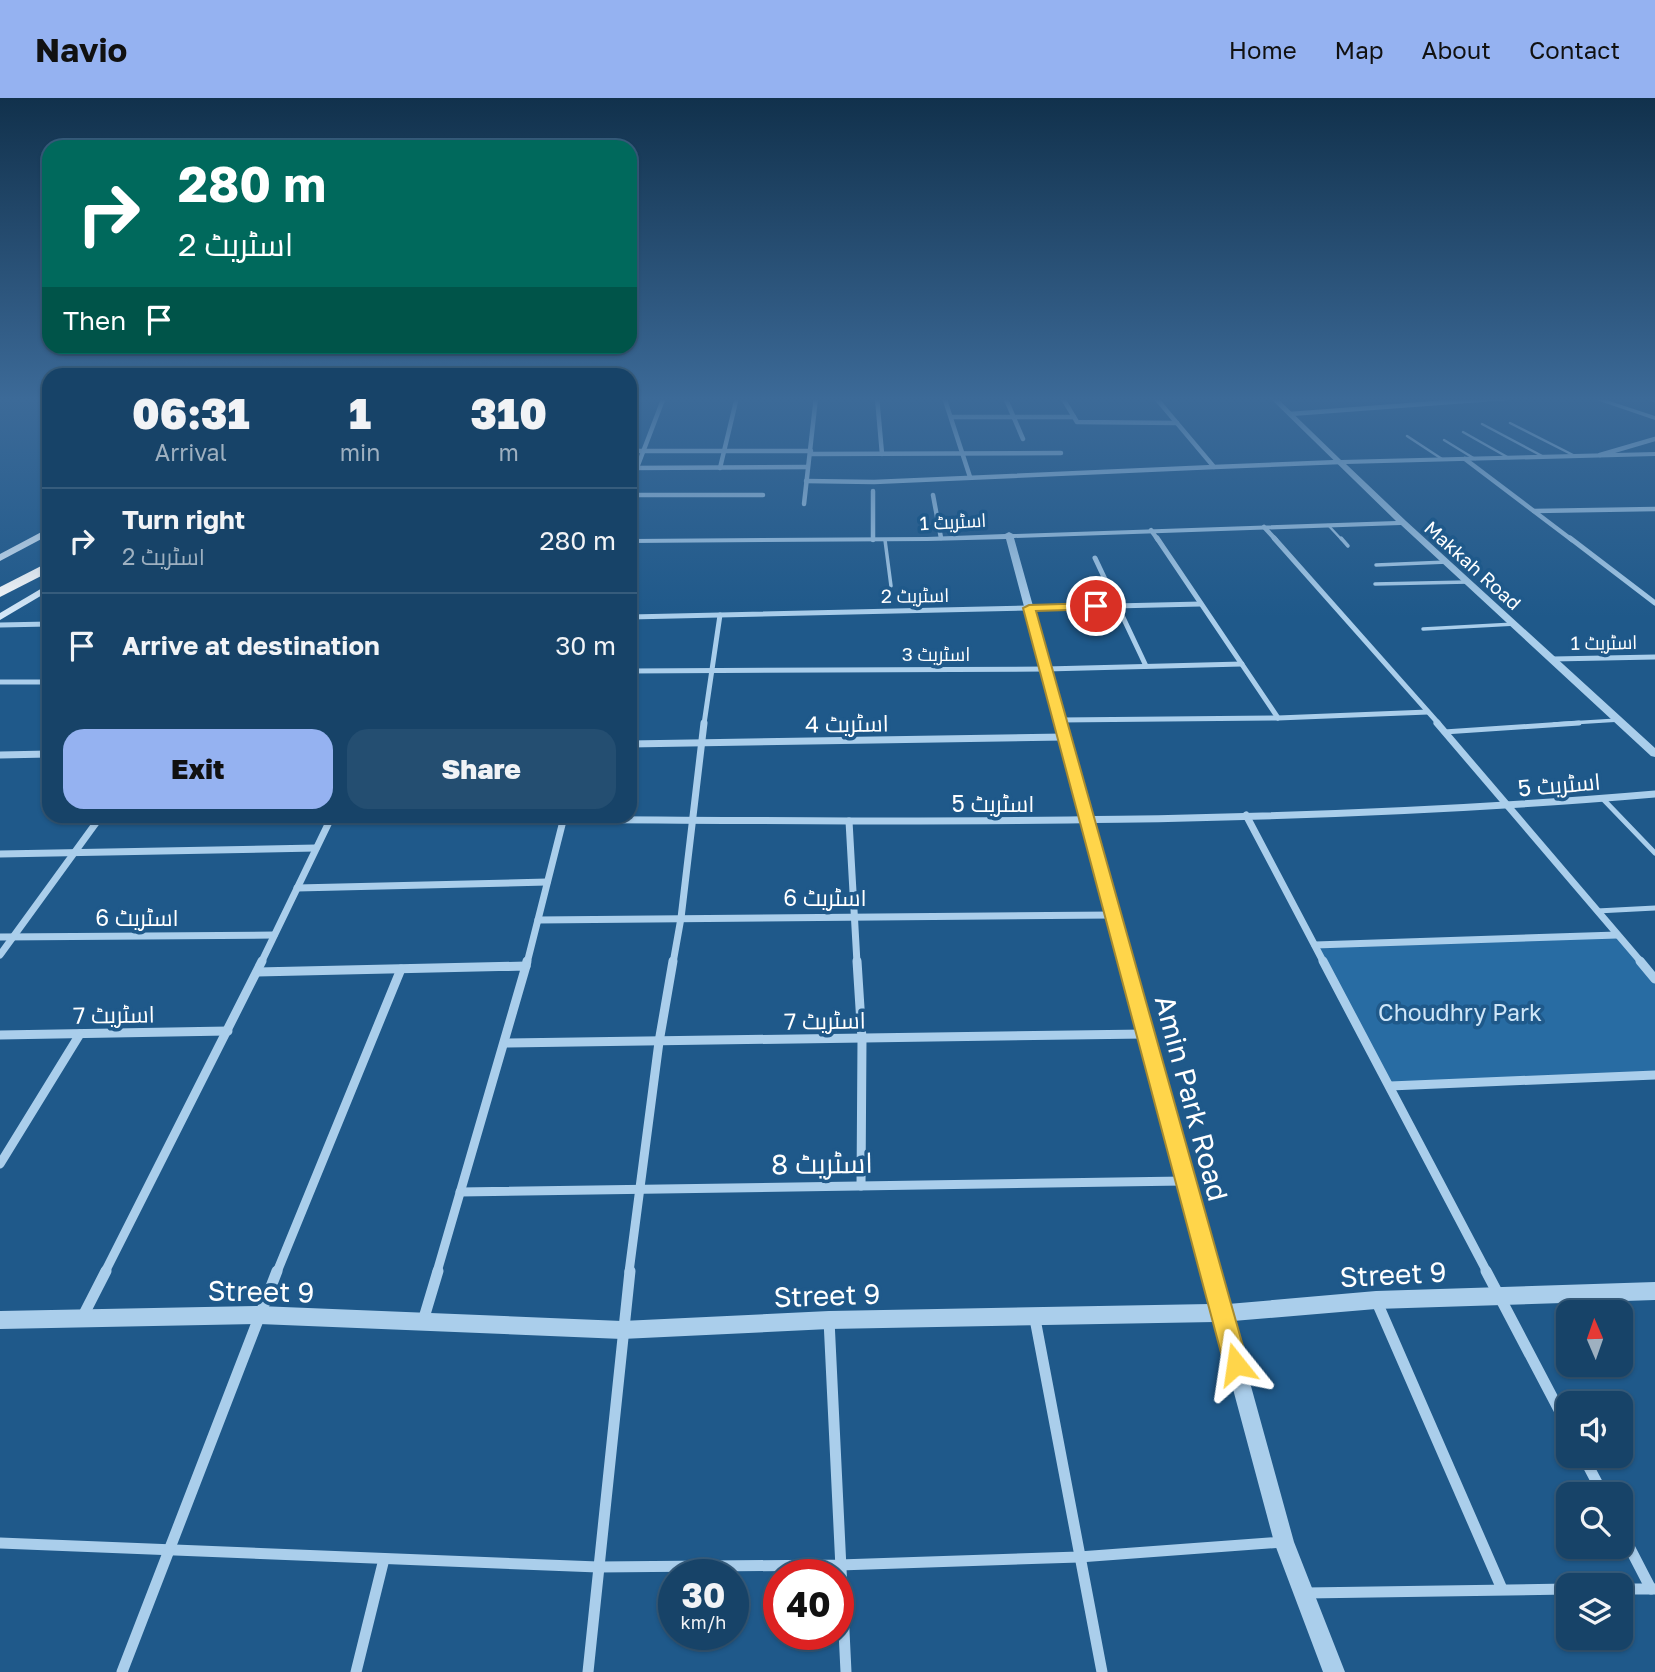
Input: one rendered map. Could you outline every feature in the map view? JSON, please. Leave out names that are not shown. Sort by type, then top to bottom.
[{"type":"highway","points":[[0,578],[42,555]]},
{"type":"highway","points":[[0,593],[42,570]]},
{"type":"main road","points":[[0,558],[42,535]]},
{"type":"main road","points":[[0,617],[42,591]]},
{"type":"street","points":[[804,504],[807,470]]},
{"type":"street","points":[[968,470],[970,477]]},
{"type":"street","points":[[806,481],[874,482],[1130,470]]},
{"type":"street","name":"Makkah Road","points":[[1348,470],[1655,754]]},
{"type":"street","points":[[1480,470],[1655,603]]},
{"type":"street","points":[[873,491],[873,540]]},
{"type":"street","points":[[637,495],[762,495]]},
{"type":"street","points":[[933,495],[941,538]]},
{"type":"street","points":[[1533,511],[1655,509]]},
{"type":"street","name":"اسٹریٹ 1","points":[[637,541],[885,540],[1403,523]]},
{"type":"street","points":[[1264,527],[1427,712],[1655,979]]},
{"type":"street","points":[[1151,530],[1278,718]]},
{"type":"street","name":"Amin Park Road","points":[[1009,534],[1284,1542],[1334,1672]]},
{"type":"street","points":[[1095,558],[1146,666]]},
{"type":"street","name":"اسٹریٹ 2","points":[[637,617],[1201,604]]},
{"type":"street","points":[[588,1672],[622,1330],[659,1042],[681,918],[701,743],[720,615]]},
{"type":"street","points":[[0,625],[42,624]]},
{"type":"street","name":"اسٹریٹ 1","points":[[1553,659],[1655,657]]},
{"type":"street","name":"اسٹریٹ 3","points":[[637,671],[1046,669],[1242,664]]},
{"type":"street","points":[[0,682],[42,681]]},
{"type":"street","points":[[1060,720],[1278,718],[1427,712]]},
{"type":"street","name":"اسٹریٹ 4","points":[[637,744],[1064,737]]},
{"type":"street","points":[[0,755],[42,754]]},
{"type":"street","name":"اسٹریٹ 5","points":[[637,819],[1087,820],[1508,806],[1655,794]]},
{"type":"street","points":[[1246,815],[1502,1296],[1556,1403]]},
{"type":"street","points":[[849,821],[862,1039],[861,1185]]},
{"type":"street","points":[[0,955],[96,823]]},
{"type":"street","points":[[82,1318],[228,1031],[329,823]]},
{"type":"street","points":[[423,1321],[505,1044],[563,823]]},
{"type":"street","points":[[0,854],[316,848]]},
{"type":"street","points":[[296,888],[547,883]]},
{"type":"street","name":"اسٹریٹ 6","points":[[538,920],[1113,915]]},
{"type":"street","name":"اسٹریٹ 6","points":[[0,937],[274,935]]},
{"type":"street","points":[[1315,945],[1617,935]]},
{"type":"street","points":[[257,972],[526,966]]},
{"type":"street","points":[[122,1672],[259,1315],[401,969]]},
{"type":"street","name":"اسٹریٹ 7","points":[[0,1035],[228,1031]]},
{"type":"street","points":[[0,1164],[80,1034]]},
{"type":"street","name":"اسٹریٹ 7","points":[[505,1044],[1145,1034]]},
{"type":"street","points":[[1390,1086],[1655,1075]]},
{"type":"street","name":"اسٹریٹ 8","points":[[460,1192],[1186,1181]]},
{"type":"street","name":"Street 9","points":[[0,1320],[259,1315],[622,1330],[829,1320],[1223,1313],[1376,1300],[1655,1290]]},
{"type":"street","points":[[1376,1300],[1502,1589]]},
{"type":"street","points":[[1035,1318],[1102,1672]]},
{"type":"street","points":[[829,1320],[839,1559]]},
{"type":"street","points":[[854,1564],[1079,1557],[1284,1542]]},
{"type":"street","points":[[0,1543],[598,1567],[763,1566]]},
{"type":"street","points":[[1633,1553],[1653,1589],[1633,1589]]},
{"type":"street","points":[[356,1672],[384,1559]]},
{"type":"street","points":[[1305,1593],[1556,1589]]},
{"type":"street","points":[[845,1650],[846,1672]]},
{"type":"lane","points":[[1328,525],[1348,546]]},
{"type":"lane","points":[[885,540],[891,586]]},
{"type":"lane","points":[[1376,565],[1447,562]]},
{"type":"lane","points":[[1375,584],[1468,582]]},
{"type":"lane","points":[[1423,629],[1516,624]]},
{"type":"lane","points":[[1444,732],[1619,720]]},
{"type":"lane","points":[[1602,799],[1655,853]]},
{"type":"lane","points":[[1597,911],[1655,908]]},
{"type":"green space","name":"Choudhry Park","points":[[1617,935],[1655,979],[1655,1075],[1390,1086],[1315,945]]},
{"type":"route","points":[[1096,606],[1029,608],[1236,1364]]}]
